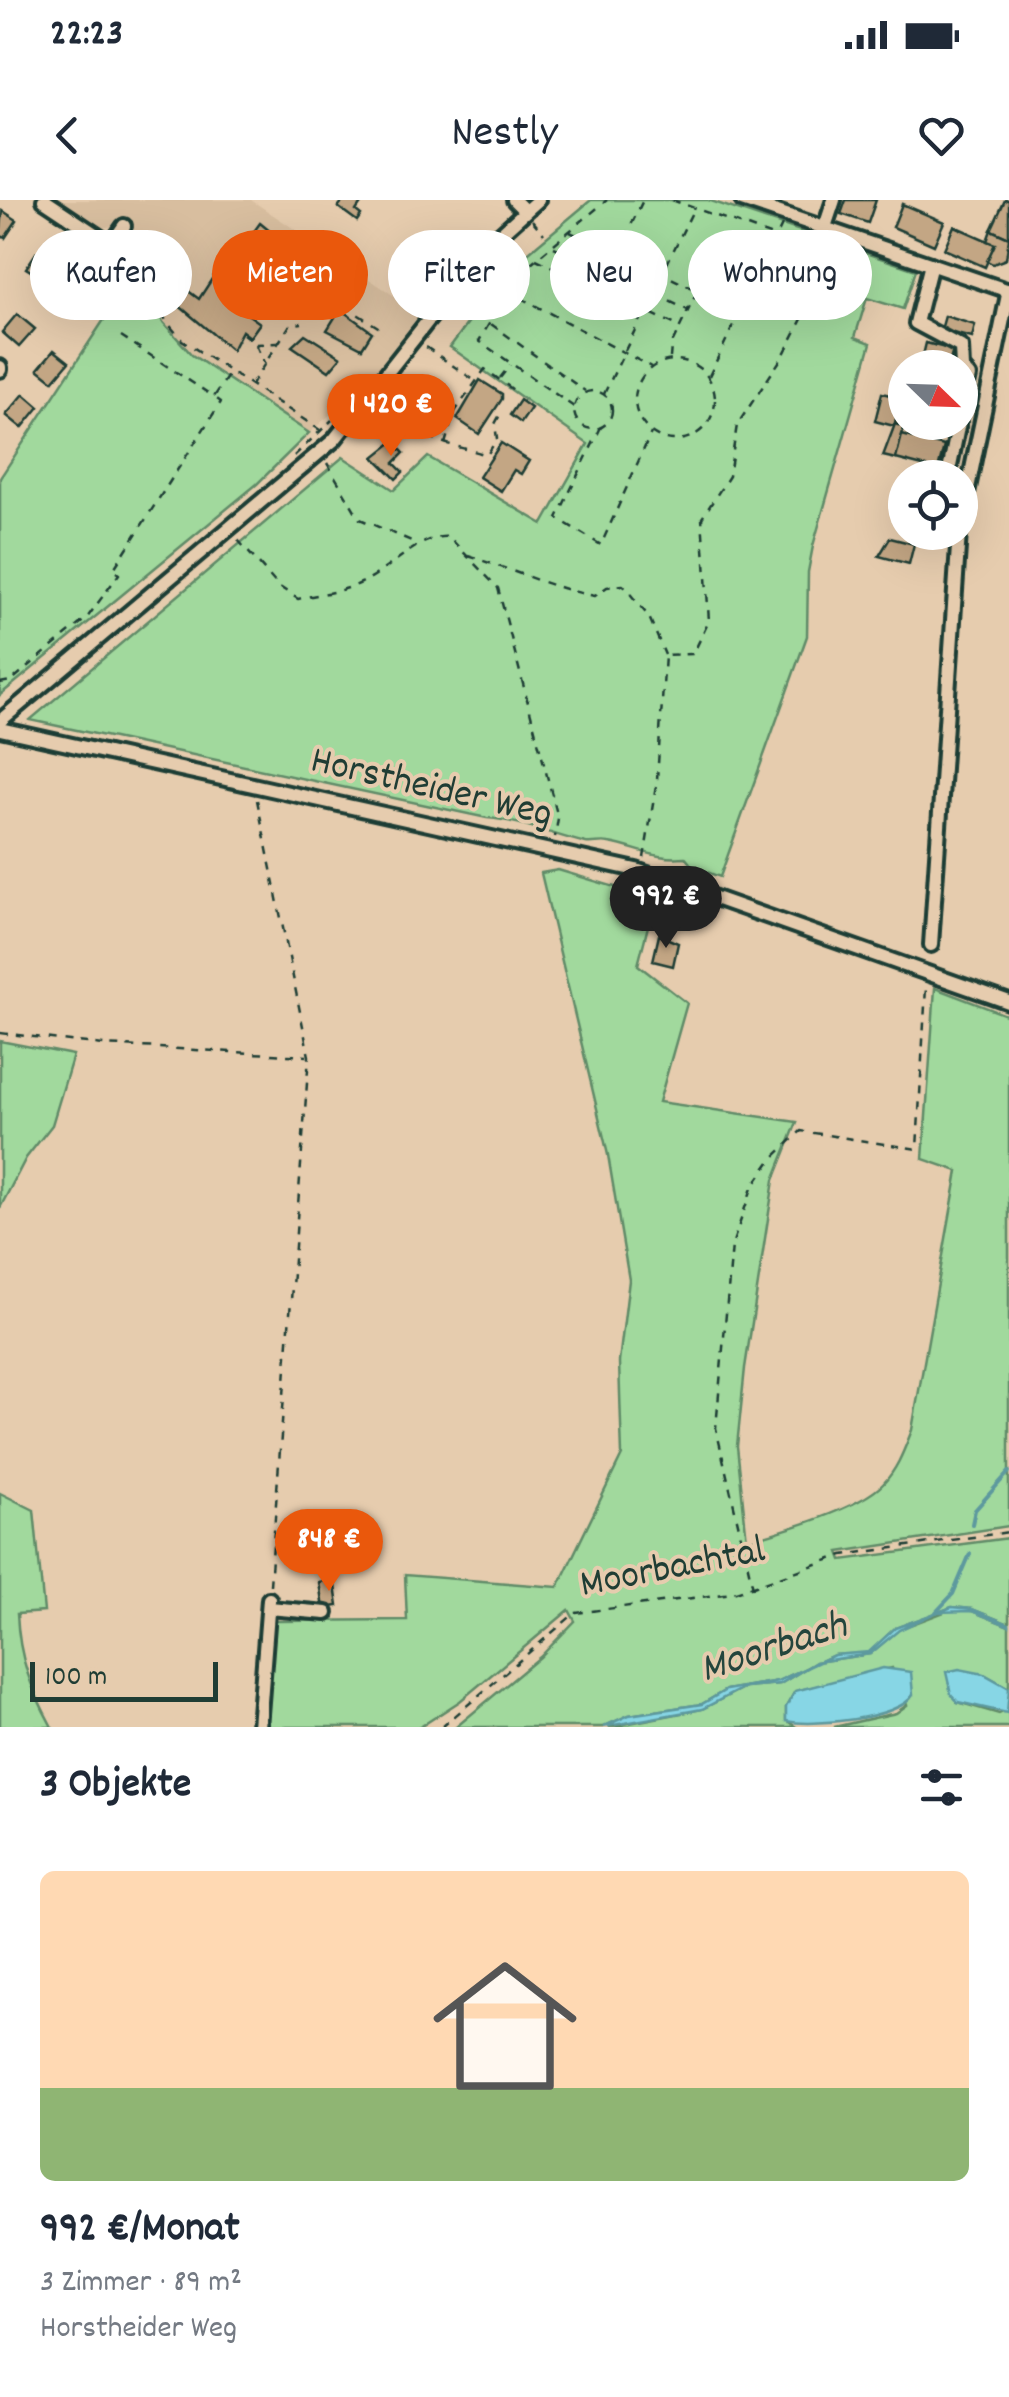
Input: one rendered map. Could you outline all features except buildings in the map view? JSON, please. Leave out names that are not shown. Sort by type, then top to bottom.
[{"type":"street","points":[[44,200],[89,230]]},
{"type":"street","points":[[514,200],[525,211]]},
{"type":"street","points":[[506,230],[538,200]]},
{"type":"street","points":[[742,200],[834,230]]},
{"type":"street","points":[[825,227],[834,200]]},
{"type":"street","points":[[121,230],[124,226]]},
{"type":"street","points":[[872,243],[1009,290],[973,460]]},
{"type":"street","points":[[931,264],[916,323],[959,344],[960,350]]},
{"type":"street","points":[[0,725],[322,452],[430,320]]},
{"type":"street","points":[[978,378],[988,380]]},
{"type":"street","points":[[931,945],[959,550]]},
{"type":"street","name":"Horstheider Weg","points":[[0,725],[642,872],[1009,1002]]},
{"type":"street","points":[[259,1727],[269,1604],[326,1613]]},
{"type":"path","points":[[570,230],[607,200]]},
{"type":"path","points":[[630,230],[644,200]]},
{"type":"path","points":[[672,200],[754,230]]},
{"type":"path","points":[[668,262],[694,208]]},
{"type":"path","points":[[525,211],[544,234]]},
{"type":"path","points":[[780,230],[788,215]]},
{"type":"path","points":[[530,264],[550,247]]},
{"type":"path","points":[[536,259],[550,266]]},
{"type":"path","points":[[668,300],[688,310],[670,346],[670,360]]},
{"type":"path","points":[[530,304],[652,367]]},
{"type":"path","points":[[166,320],[182,340],[334,440]]},
{"type":"path","points":[[366,320],[383,330]]},
{"type":"path","points":[[494,320],[479,341],[574,408],[580,424],[601,427]]},
{"type":"path","points":[[604,394],[639,320]]},
{"type":"path","points":[[665,320],[680,327]]},
{"type":"path","points":[[708,377],[736,320]]},
{"type":"path","points":[[665,655],[693,654],[710,621],[702,518],[729,476],[738,425],[783,356],[799,320]]},
{"type":"path","points":[[251,386],[290,325],[302,323]]},
{"type":"path","points":[[491,324],[587,392],[604,394]]},
{"type":"path","points":[[242,334],[256,344],[265,365]]},
{"type":"path","points":[[0,684],[11,681],[94,612],[119,574],[113,570],[222,402],[121,336]]},
{"type":"path","points":[[416,339],[477,382]]},
{"type":"path","points":[[256,344],[279,343]]},
{"type":"path","points":[[670,360],[691,362],[708,377],[716,407],[702,431],[677,441],[651,433],[635,405],[638,384],[652,367],[670,360]]},
{"type":"path","points":[[499,380],[511,363]]},
{"type":"path","points":[[445,446],[454,413],[485,369],[516,392]]},
{"type":"path","points":[[214,397],[230,373]]},
{"type":"path","points":[[574,408],[587,392]]},
{"type":"path","points":[[604,394],[613,410],[557,518],[600,545],[651,433]]},
{"type":"path","points":[[400,401],[398,404],[424,435],[445,446],[487,455],[498,439],[495,424],[502,411]]},
{"type":"path","points":[[322,452],[360,520],[418,544]]},
{"type":"path","points":[[230,531],[278,586],[298,599],[358,585],[410,555],[418,544],[434,535],[450,537],[498,588],[558,818],[554,850]]},
{"type":"path","points":[[467,555],[530,574],[556,588],[595,596],[607,587],[623,585],[649,617],[665,655],[657,780],[642,872]]},
{"type":"path","points":[[254,784],[309,1056],[269,1604]]},
{"type":"path","points":[[753,1588],[716,1428],[732,1245],[752,1188],[772,1159],[802,1131],[916,1149],[927,972]]},
{"type":"path","points":[[0,1033],[104,1045],[309,1056]]},
{"type":"path","name":"Moorbachtal","points":[[442,1727],[575,1613],[753,1588],[843,1555],[1009,1532]]},
{"type":"shaded area","points":[[59,200],[251,200],[296,230],[212,230],[212,320],[368,320],[368,278],[388,292],[388,320],[415,320],[370,380],[309,433],[202,364],[164,320],[192,320],[192,230],[131,230],[133,225],[119,217],[113,226],[101,228]]},
{"type":"green space","points":[[591,200],[708,200],[797,230],[688,230],[688,320],[860,320],[855,337],[871,343],[813,546],[808,572],[807,636],[720,877],[693,867],[685,857],[656,855],[606,842],[586,843],[512,822],[30,720],[343,457],[394,490],[428,457],[543,524],[588,444],[450,347],[470,320],[530,320],[530,251],[550,234],[550,320],[668,320],[668,230],[555,230]]},
{"type":"green space","points":[[872,255],[916,270],[903,309],[872,300]]},
{"type":"green space","points":[[104,320],[162,320],[192,355],[309,433],[257,484],[0,695],[0,478]]},
{"type":"green space","points":[[558,870],[655,899],[638,965],[687,1003],[659,1102],[797,1122],[774,1180],[745,1368],[737,1446],[747,1541],[857,1502],[883,1484],[900,1458],[912,1430],[958,1171],[923,1159],[935,988],[1009,1016],[1009,1526],[839,1552],[842,1560],[1009,1538],[1009,1624],[972,1609],[952,1607],[895,1628],[869,1653],[834,1655],[778,1681],[726,1690],[702,1704],[629,1715],[603,1727],[456,1727],[540,1657],[575,1621],[569,1610],[460,1701],[420,1727],[266,1727],[274,1621],[407,1620],[405,1575],[558,1587],[622,1455],[619,1362],[629,1280],[608,1155],[541,873]]},
{"type":"green space","points":[[0,1041],[73,1055],[52,1125],[26,1158],[0,1208]]},
{"type":"green space","points":[[0,1493],[34,1510],[44,1612],[17,1614],[18,1630],[27,1673],[52,1727],[0,1727]]},
{"type":"green space","points":[[952,1609],[972,1611],[1009,1626],[1009,1688],[984,1674],[958,1702],[999,1714],[1009,1709],[1009,1727],[834,1727],[896,1713],[907,1705],[892,1668],[795,1691],[786,1707],[786,1720],[796,1727],[609,1727],[702,1709],[745,1687],[780,1684],[816,1662],[870,1654],[899,1629]]},
{"type":"water","points":[[952,1607],[972,1609],[1009,1626],[972,1611],[939,1612]]},
{"type":"water","points":[[932,1614],[899,1630],[870,1654],[820,1661],[834,1655],[869,1652],[895,1628]]},
{"type":"water","points":[[807,1668],[780,1684],[745,1687],[702,1709],[603,1727],[629,1715],[702,1704],[726,1690],[778,1681]]},
{"type":"water","points":[[883,1668],[911,1672],[913,1695],[905,1703],[854,1719],[786,1721],[786,1707],[795,1691]]},
{"type":"water","points":[[959,1669],[984,1674],[1009,1688],[1007,1713],[958,1702],[951,1694],[946,1672]]},
{"type":"waterway","points":[[972,1524],[975,1510],[1009,1472]]},
{"type":"waterway","points":[[936,1612],[953,1594],[970,1554]]},
{"type":"water label","name":"Moorbach","points":[[774,1650]]}]
